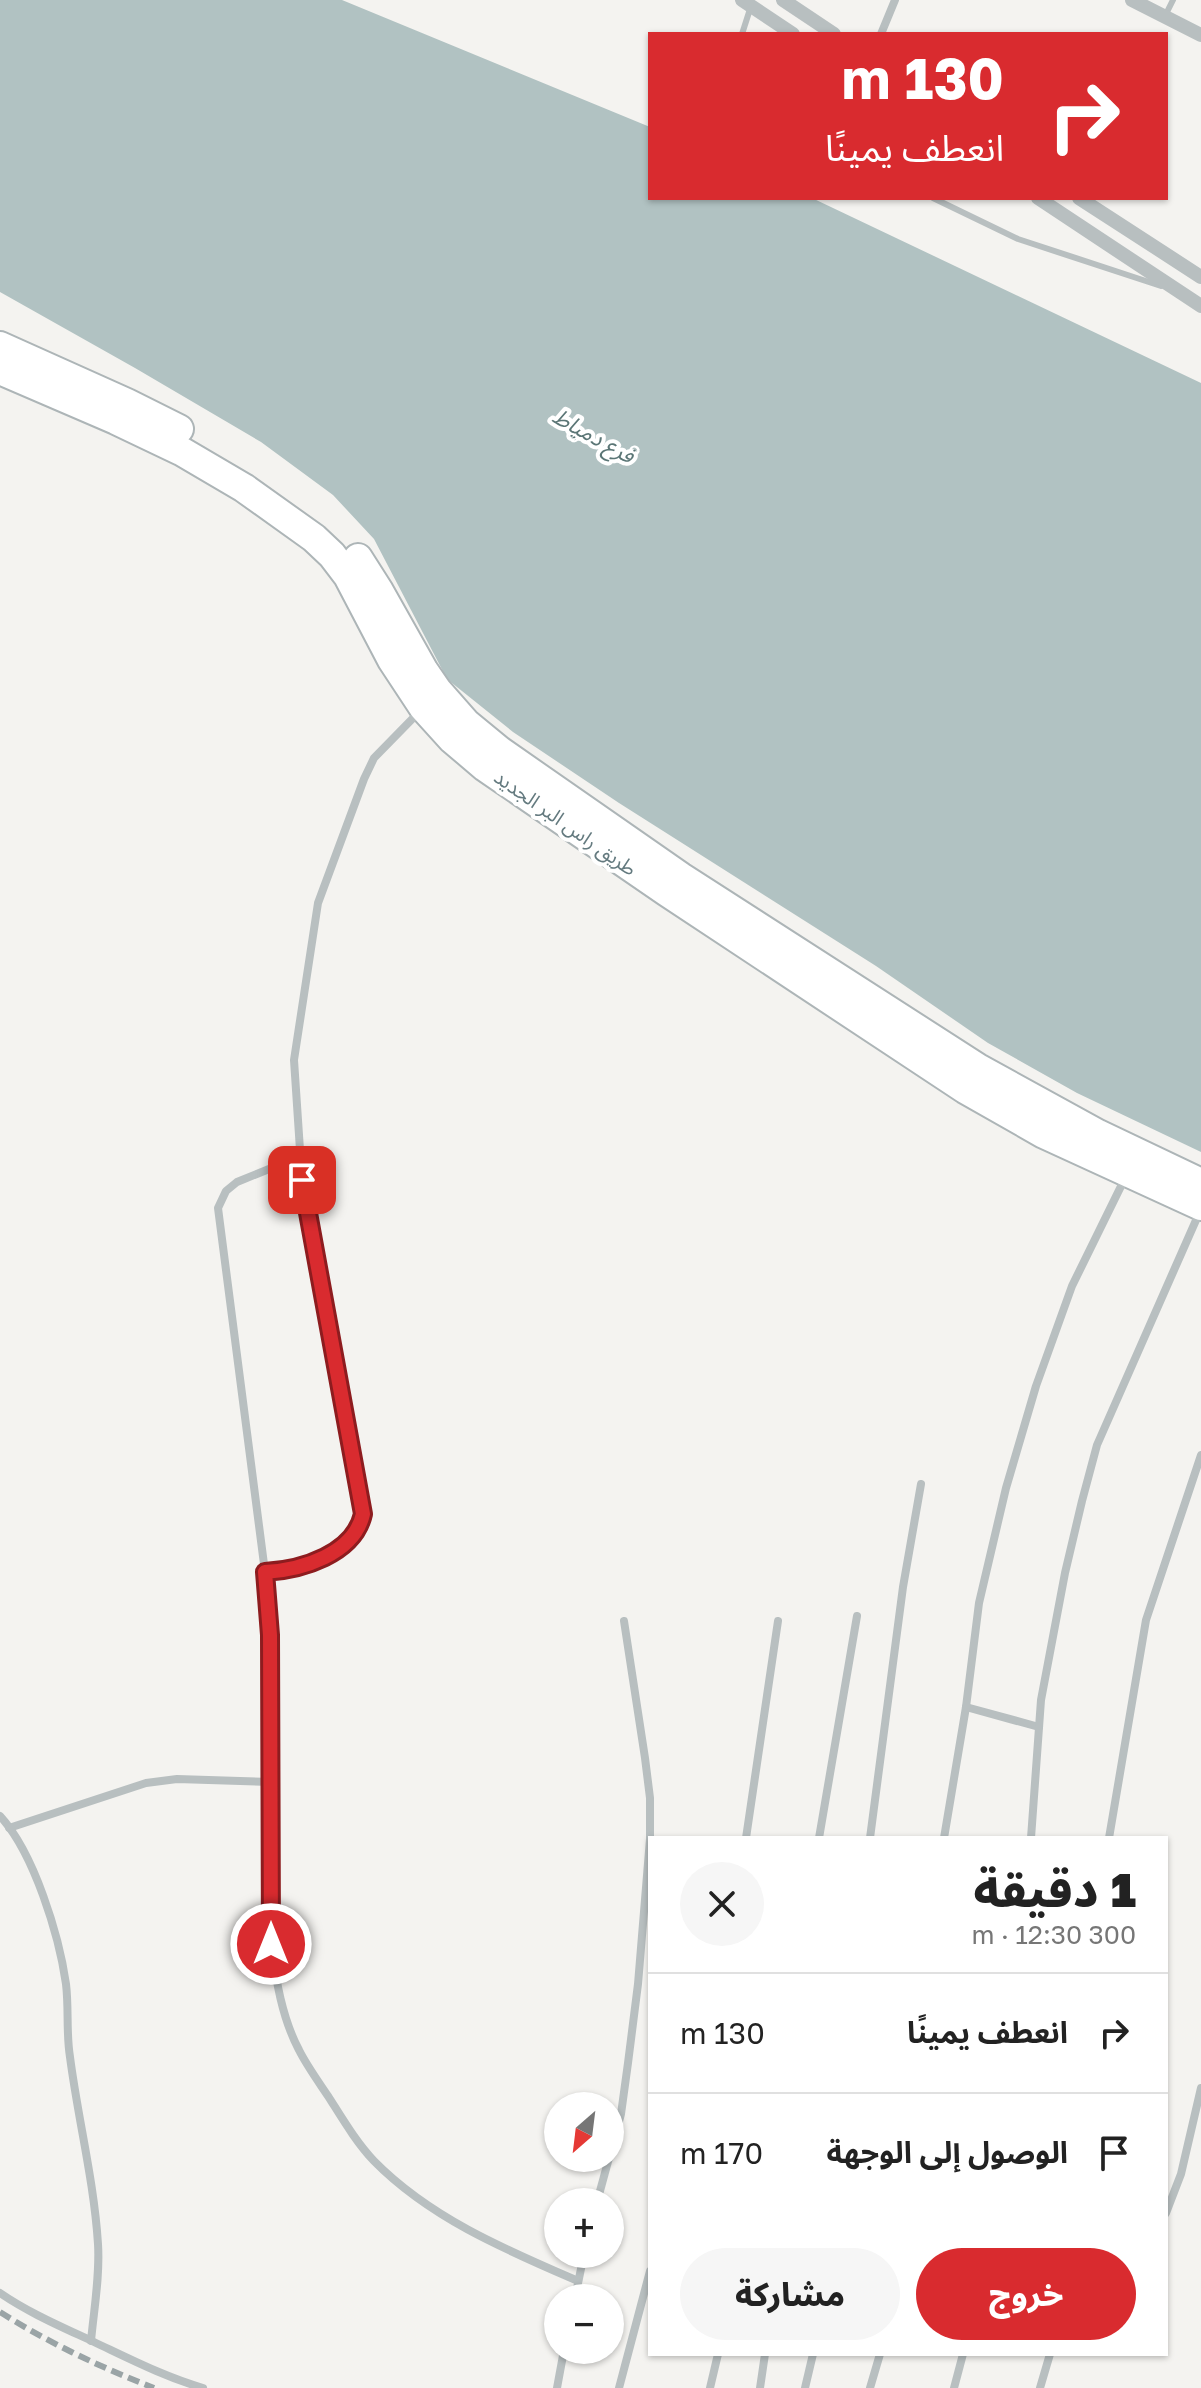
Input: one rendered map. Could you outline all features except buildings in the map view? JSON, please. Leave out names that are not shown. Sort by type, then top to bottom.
[{"type":"main road","name":"طريق راس البر الجديد","points":[[0,346],[47,380],[244,488],[314,538],[348,576],[392,660],[423,707],[452,739],[485,767],[978,1068],[1098,1134],[1201,1183]]},
{"type":"main road","name":"طريق راس البر الجديد","points":[[0,370],[127,403],[193,437],[323,521],[368,572],[424,671],[466,723],[500,751],[674,885],[965,1089],[1044,1134],[1201,1207]]},
{"type":"street","points":[[783,0],[831,32]]},
{"type":"street","points":[[882,32],[895,0]]},
{"type":"street","points":[[1132,0],[1149,4],[1201,35]]},
{"type":"street","points":[[746,3],[790,32]]},
{"type":"street","points":[[1041,200],[1201,306]]},
{"type":"street","points":[[1082,200],[1201,277]]},
{"type":"street","points":[[265,1572],[289,1571],[343,1546],[360,1530],[363,1514],[302,1180],[294,1060],[318,903],[374,758],[423,707]]},
{"type":"street","points":[[301,1156],[237,1182],[226,1191],[218,1208],[265,1572],[270,1635],[271,1944],[276,1980],[298,2049],[343,2120],[374,2160],[414,2194],[490,2243],[578,2281]]},
{"type":"street","points":[[944,1836],[966,1707],[979,1603],[1006,1488],[1036,1386],[1072,1286],[1127,1173]]},
{"type":"street","points":[[1031,1836],[1041,1700],[1062,1585],[1097,1445],[1201,1207]]},
{"type":"street","points":[[1109,1836],[1146,1620],[1201,1455]]},
{"type":"street","points":[[870,1836],[903,1587],[921,1484]]},
{"type":"street","points":[[819,1836],[857,1616]]},
{"type":"street","points":[[624,1621],[650,1798],[650,1836]]},
{"type":"street","points":[[746,1836],[778,1621]]},
{"type":"street","points":[[966,1707],[1039,1727]]},
{"type":"street","points":[[9,1828],[146,1783],[177,1779],[271,1782]]},
{"type":"street","points":[[0,1816],[37,1879],[60,1954],[66,1987],[69,2053],[82,2120],[98,2244],[91,2341]]},
{"type":"street","points":[[624,2092],[638,1984],[648,1862]]},
{"type":"street","points":[[1168,2208],[1181,2174],[1201,2088]]},
{"type":"street","points":[[577,2284],[581,2268]]},
{"type":"street","points":[[619,2388],[648,2279]]},
{"type":"street","points":[[0,2293],[91,2341],[203,2388]]},
{"type":"street","points":[[710,2388],[718,2356]]},
{"type":"street","points":[[760,2388],[765,2356]]},
{"type":"street","points":[[805,2388],[813,2356]]},
{"type":"street","points":[[870,2388],[879,2356]]},
{"type":"street","points":[[954,2388],[962,2356]]},
{"type":"street","points":[[1040,2388],[1049,2356]]},
{"type":"street","points":[[557,2388],[561,2364]]},
{"type":"lane","points":[[1165,16],[1173,0]]},
{"type":"lane","points":[[742,32],[746,3]]},
{"type":"lane","points":[[937,200],[1018,239],[1179,292]]},
{"type":"water","name":"فرع دمياط","points":[[0,0],[342,0],[648,126],[648,200],[816,200],[1201,383],[1201,1152],[1077,1093],[988,1043],[876,966],[513,732],[447,679],[374,539],[333,495],[261,442],[0,292]]},
{"type":"railway","points":[[0,2312],[75,2354],[154,2388]]},
{"type":"route","points":[[271,1944],[270,1635],[265,1572],[289,1571],[343,1546],[360,1530],[363,1514],[302,1180]]}]
